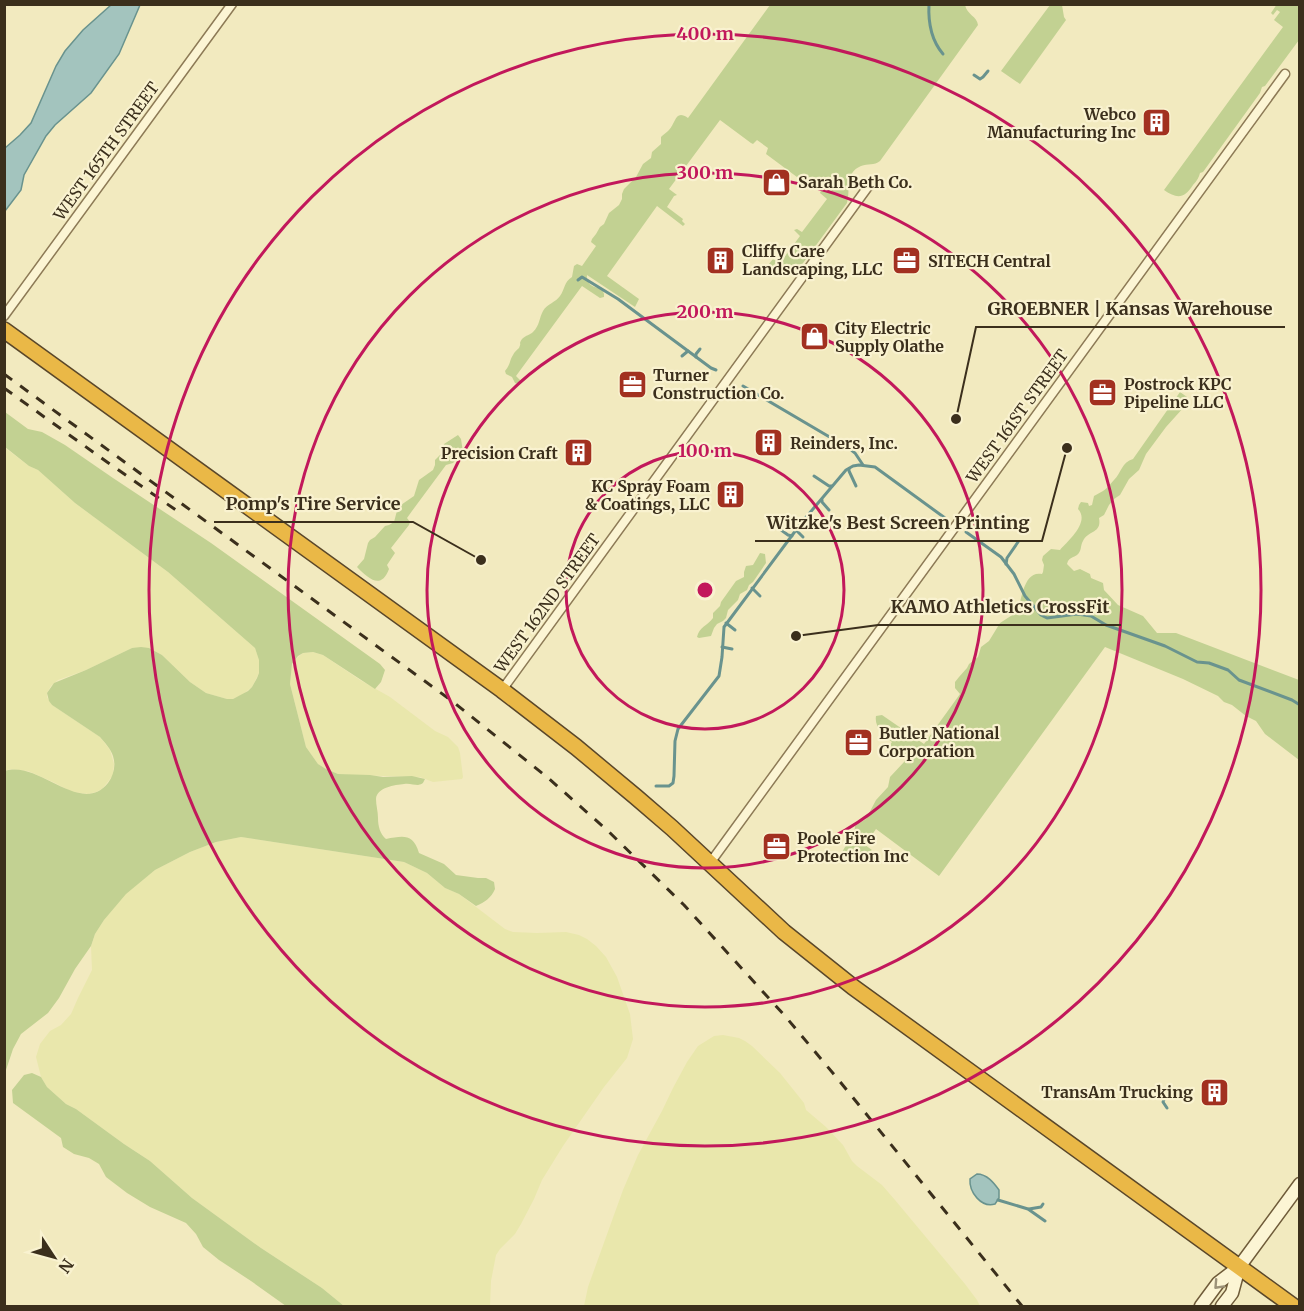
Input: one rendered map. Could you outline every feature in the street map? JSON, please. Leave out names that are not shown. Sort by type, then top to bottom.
[{"type":"highway","points":[[4,330],[502,690],[576,747],[672,828],[784,932],[853,987],[1293,1306]]},
{"type":"street","name":"WEST 165TH STREET","points":[[4,316],[232,4]]},
{"type":"street","name":"WEST 161ST STREET","points":[[711,863],[1285,75]]},
{"type":"street","name":"WEST 162ND STREET","points":[[502,690],[870,184]]},
{"type":"street","points":[[1201,1306],[1218,1283],[1239,1267],[1299,1184]]},
{"type":"street","points":[[1222,1306],[1232,1293],[1239,1267]]},
{"type":"shaded area","points":[[4,447],[38,470],[75,503],[168,572],[255,648],[259,659],[259,673],[252,687],[233,699],[206,693],[190,682],[162,655],[149,648],[132,648],[86,670],[58,680],[47,693],[52,705],[100,737],[110,750],[114,764],[113,775],[102,789],[96,792],[88,794],[72,792],[28,771],[10,769],[5,771]]},
{"type":"shaded area","points":[[313,652],[323,655],[390,697],[435,731],[448,737],[458,747],[460,753],[462,779],[433,782],[420,777],[338,774],[318,764],[306,747],[290,684],[291,670],[296,659],[303,653]]},
{"type":"shaded area","points":[[241,837],[404,862],[427,873],[445,888],[459,894],[505,929],[513,932],[566,932],[587,939],[606,957],[617,977],[630,1014],[633,1039],[627,1058],[563,1146],[542,1180],[515,1234],[496,1255],[491,1281],[490,1306],[344,1306],[322,1288],[261,1248],[192,1198],[150,1161],[66,1104],[47,1087],[41,1077],[36,1057],[40,1044],[50,1031],[61,1025],[71,1014],[92,970],[91,946],[95,934],[124,895],[155,870],[190,852],[216,842]]},
{"type":"shaded area","points":[[723,1035],[745,1041],[780,1073],[804,1103],[806,1110],[843,1145],[852,1161],[882,1185],[895,1200],[965,1284],[980,1306],[584,1306],[588,1287],[638,1155],[687,1062],[698,1046],[714,1036]]},
{"type":"green space","points":[[1277,4],[1299,5],[1299,40],[1262,87],[1190,190],[1180,196],[1169,193],[1164,190],[1283,27],[1274,20],[1280,12],[1277,10],[1273,15],[1271,13]]},
{"type":"green space","points":[[770,5],[965,5],[978,25],[880,161],[861,166],[852,173],[847,203],[795,274],[781,275],[768,265],[773,259],[780,263],[800,236],[794,230],[802,232],[827,199],[820,193],[823,185],[817,183],[812,187],[803,181],[799,185],[801,180],[766,154],[768,148],[757,140],[751,143],[720,120],[669,189],[677,195],[667,207],[683,219],[685,224],[683,226],[657,206],[607,276],[639,299],[635,307],[587,275],[589,283],[602,289],[604,297],[600,298],[582,286],[516,376],[521,381],[518,384],[515,383],[505,371],[522,339],[533,332],[545,309],[560,296],[566,283],[572,277],[574,266],[577,264],[582,266],[596,246],[591,242],[592,239],[604,224],[609,213],[619,205],[624,189],[636,177],[643,164],[651,158],[652,152],[661,144],[661,137],[669,130],[678,116],[688,118]]},
{"type":"green space","points":[[1050,5],[1062,5],[1066,20],[1020,84],[1001,71]]},
{"type":"green space","points":[[1180,392],[1187,397],[1184,407],[1146,454],[1139,470],[1129,479],[1120,495],[1099,518],[1097,529],[1085,538],[1079,553],[1069,559],[1067,564],[1074,571],[1080,569],[1090,574],[1091,578],[1103,583],[1104,590],[1118,605],[1143,616],[1157,633],[1176,633],[1299,680],[1299,760],[1265,734],[1256,721],[1218,696],[1105,647],[939,876],[876,829],[865,845],[872,850],[856,860],[844,860],[843,850],[853,836],[855,826],[866,819],[876,800],[888,787],[890,777],[906,757],[898,750],[888,753],[886,750],[892,742],[878,727],[876,716],[882,715],[924,744],[960,694],[955,688],[955,682],[969,664],[978,657],[981,647],[989,641],[1000,623],[1017,612],[1027,581],[1036,574],[1042,574],[1043,556],[1051,549],[1060,550],[1077,531],[1082,519],[1078,509],[1081,502],[1092,505],[1094,496],[1106,489],[1124,465],[1133,459]]},
{"type":"green space","points":[[5,412],[28,429],[42,432],[65,445],[211,543],[380,664],[385,670],[381,682],[375,689],[323,655],[313,652],[298,656],[292,664],[290,684],[306,747],[318,764],[338,774],[412,776],[425,779],[420,785],[406,784],[387,787],[377,795],[378,824],[381,832],[386,839],[407,837],[414,842],[419,853],[444,864],[456,875],[486,878],[494,882],[495,889],[490,897],[476,906],[459,894],[445,888],[427,873],[404,862],[241,837],[216,842],[155,870],[126,894],[104,920],[91,946],[48,1013],[21,1034],[5,1073],[5,771],[18,770],[32,773],[85,794],[97,792],[108,783],[114,766],[112,753],[100,737],[52,705],[47,693],[54,683],[132,648],[141,647],[149,648],[162,655],[190,682],[206,693],[233,699],[252,687],[259,673],[259,660],[255,648],[168,572],[75,503],[38,470],[29,466],[5,447]]},
{"type":"green space","points":[[458,435],[463,452],[453,463],[446,465],[407,518],[409,525],[391,548],[395,553],[387,565],[389,569],[386,575],[379,581],[370,578],[357,567],[364,559],[368,543],[385,526],[394,522],[398,507],[414,496],[419,480],[433,470],[435,460],[443,452],[444,444]]},
{"type":"green space","points":[[760,553],[765,554],[766,563],[747,590],[740,594],[738,600],[728,610],[726,618],[717,624],[711,636],[697,637],[701,629],[713,618],[713,613],[736,581],[744,577],[746,566],[753,565]]},
{"type":"green space","points":[[32,1073],[41,1077],[47,1087],[66,1104],[150,1161],[192,1198],[261,1248],[322,1288],[344,1306],[286,1306],[203,1247],[196,1234],[186,1223],[150,1207],[127,1193],[106,1177],[99,1164],[63,1147],[61,1138],[13,1103],[12,1090],[24,1075]]},
{"type":"water","points":[[111,5],[140,5],[119,54],[91,93],[46,136],[24,175],[21,190],[5,211],[5,148],[31,123],[65,51],[83,30]]},
{"type":"water","points":[[977,1174],[987,1177],[999,1190],[999,1198],[995,1204],[985,1204],[974,1194],[970,1179]]},
{"type":"waterway","points":[[929,4],[931,31],[943,54]]},
{"type":"waterway","points":[[974,75],[980,79],[988,71]]},
{"type":"waterway","points":[[578,280],[582,277],[618,299],[716,370]]},
{"type":"waterway","points":[[696,357],[700,349]]},
{"type":"waterway","points":[[682,356],[688,351]]},
{"type":"waterway","points":[[743,386],[850,449],[863,465]]},
{"type":"waterway","points":[[656,786],[669,786],[673,783],[675,741],[678,729],[719,676],[724,627],[802,522],[846,470],[859,465],[875,467],[945,518]]},
{"type":"waterway","points":[[849,469],[856,486]]},
{"type":"waterway","points":[[814,476],[832,486]]},
{"type":"waterway","points":[[822,500],[829,510]]},
{"type":"waterway","points":[[777,527],[792,536]]},
{"type":"waterway","points":[[796,530],[803,537]]},
{"type":"waterway","points":[[966,532],[1001,557],[1014,574],[1025,596],[1041,615],[1047,618],[1077,614],[1091,616],[1106,625],[1165,646],[1197,662],[1209,663],[1228,670],[1239,680],[1300,705]]},
{"type":"waterway","points":[[1006,564],[1007,558],[1018,542]]},
{"type":"waterway","points":[[752,588],[760,596]]},
{"type":"waterway","points":[[726,623],[735,630]]},
{"type":"waterway","points":[[722,647],[732,649]]},
{"type":"waterway","points":[[1165,1097],[1163,1102],[1167,1108]]},
{"type":"waterway","points":[[998,1200],[1028,1209],[1045,1221]]},
{"type":"waterway","points":[[1029,1209],[1041,1207],[1043,1204]]},
{"type":"railway","points":[[4,374],[452,701],[547,777],[607,830],[684,905],[785,1016],[1022,1306]]},
{"type":"railway","points":[[4,388],[183,515]]},
{"type":"place","name":"Webco Manufacturing Inc","points":[[1157,123]]},
{"type":"place","name":"Sarah Beth Co.","points":[[777,182]]},
{"type":"place","name":"Cliffy Care Landscaping, LLC","points":[[721,260]]},
{"type":"place","name":"SITECH Central","points":[[907,261]]},
{"type":"place","name":"City Electric Supply Olathe","points":[[814,337]]},
{"type":"place","name":"Turner Construction Co.","points":[[632,384]]},
{"type":"place","name":"Postrock KPC Pipeline LLC","points":[[1103,393]]},
{"type":"place","name":"GROEBNER | Kansas Warehouse","points":[[956,419]]},
{"type":"place","name":"Reinders, Inc.","points":[[769,443]]},
{"type":"place","name":"Witzke's Best Screen Printing","points":[[1067,448]]},
{"type":"place","name":"Precision Craft","points":[[579,453]]},
{"type":"place","name":"KC Spray Foam & Coatings, LLC","points":[[731,495]]},
{"type":"place","name":"Pomp's Tire Service","points":[[481,560]]},
{"type":"place","name":"KAMO Athletics CrossFit","points":[[796,636]]},
{"type":"place","name":"Butler National Corporation","points":[[858,742]]},
{"type":"place","name":"Poole Fire Protection Inc","points":[[776,847]]},
{"type":"place","name":"TransAm Trucking","points":[[1214,1092]]}]
